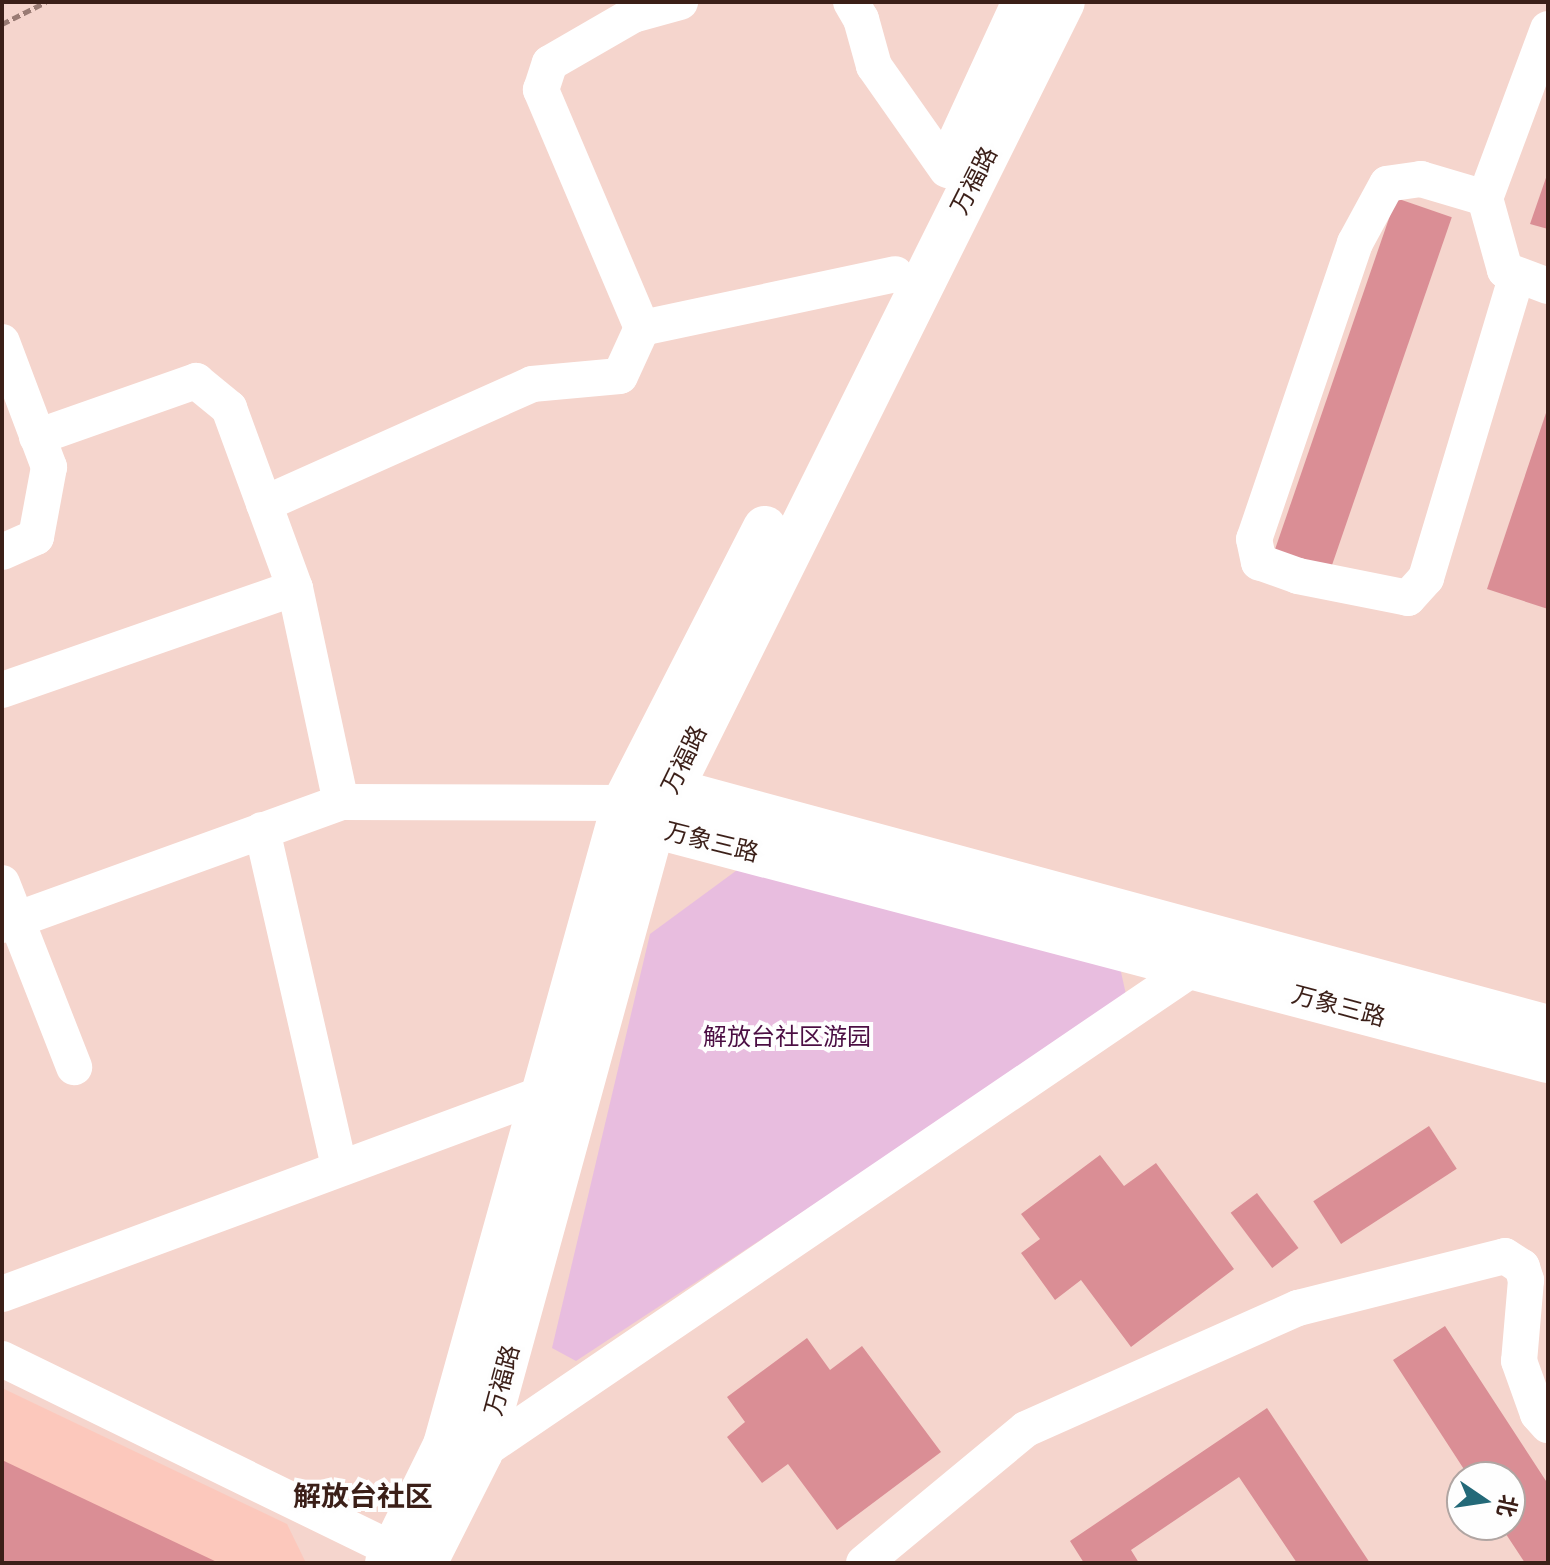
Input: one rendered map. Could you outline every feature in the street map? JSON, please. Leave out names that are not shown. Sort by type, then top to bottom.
[{"type":"street","points":[[264,504],[532,384],[620,376],[642,328],[541,90],[550,63],[633,15],[680,2]]},
{"type":"street","points":[[851,2],[861,19],[874,66],[947,170]]},
{"type":"street","name":"万福路","points":[[407,1560],[445,1445],[542,1094],[648,806],[1024,2]]},
{"type":"street","name":"万福路","points":[[407,1560],[481,1452],[648,806],[1063,2]]},
{"type":"street","points":[[1485,198],[1421,179],[1387,184],[1355,243],[1254,539],[1259,562],[1298,576],[1408,598],[1426,578],[1533,280],[1505,270],[1485,198],[1548,29]]},
{"type":"street","points":[[642,328],[895,274]]},
{"type":"street","points":[[2,342],[49,467],[36,537],[2,552]]},
{"type":"street","points":[[37,437],[196,381],[229,408],[295,588],[341,802]]},
{"type":"street","points":[[2,690],[295,588]]},
{"type":"street","points":[[9,922],[341,802],[648,806]]},
{"type":"street","name":"万象三路","points":[[648,806],[1196,966],[1548,1061]]},
{"type":"street","name":"万象三路","points":[[648,806],[1548,1027]]},
{"type":"street","points":[[262,830],[339,1166]]},
{"type":"street","points":[[2,883],[9,922],[74,1067]]},
{"type":"street","points":[[481,1452],[1196,966]]},
{"type":"street","points":[[2,1294],[339,1166],[542,1094]]},
{"type":"street","points":[[864,1563],[1026,1429],[1298,1308],[1505,1256],[1522,1267],[1526,1280],[1519,1361],[1538,1414],[1548,1425]]},
{"type":"street","points":[[2,1359],[407,1560]]},
{"type":"path","points":[[2,24],[46,2]]},
{"type":"shaded area","points":[[2,1388],[287,1524],[306,1563],[2,1563]]},
{"type":"green space","name":"解放台社区游园","points":[[748,862],[1119,963],[1127,999],[576,1361],[552,1348],[650,934]]},
{"type":"building","points":[[1548,172],[1548,229],[1530,224]]},
{"type":"building","points":[[1396,198],[1452,217],[1329,573],[1274,554]]},
{"type":"building","points":[[1548,407],[1548,609],[1487,589]]},
{"type":"building","points":[[1429,1126],[1457,1169],[1341,1244],[1313,1201]]},
{"type":"building","points":[[1100,1155],[1124,1186],[1156,1163],[1234,1269],[1131,1347],[1081,1280],[1055,1300],[1021,1253],[1040,1239],[1021,1214]]},
{"type":"building","points":[[1257,1193],[1299,1248],[1272,1268],[1231,1213]]},
{"type":"building","points":[[1445,1326],[1548,1484],[1548,1563],[1525,1563],[1511,1541],[1526,1541],[1526,1461],[1459,1461],[1393,1360]]},
{"type":"building","points":[[807,1338],[830,1370],[862,1346],[941,1452],[837,1530],[788,1464],[762,1483],[727,1437],[745,1422],[727,1397]]},
{"type":"building","points":[[1267,1408],[1370,1563],[1297,1563],[1239,1477],[1131,1550],[1139,1563],[1084,1563],[1070,1541]]},
{"type":"building","points":[[2,1460],[219,1563],[2,1563]]},
{"type":"district","name":"解放台社区","points":[[363,1495]]}]
